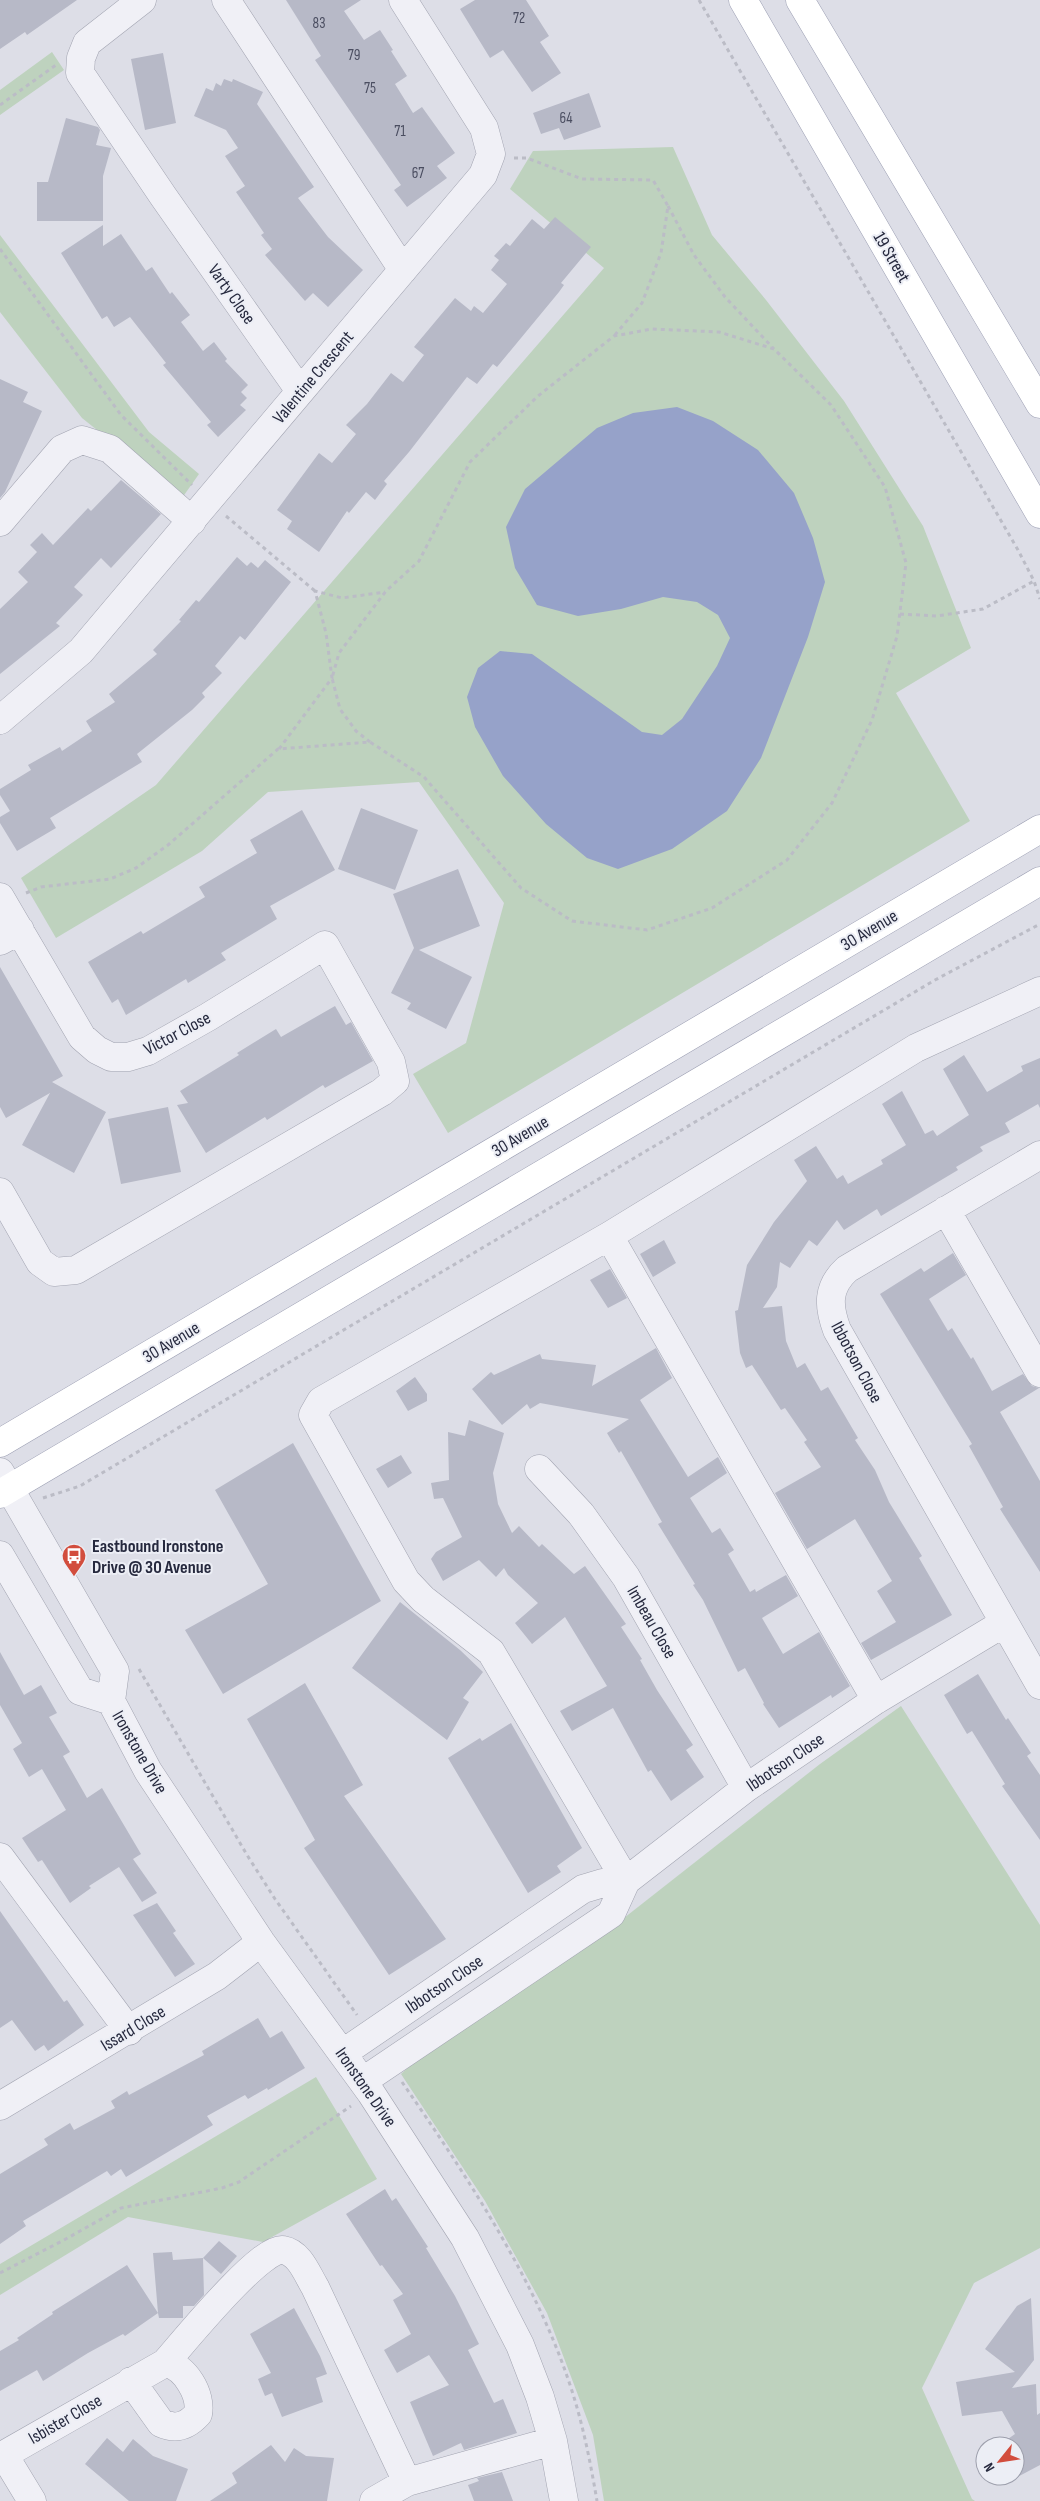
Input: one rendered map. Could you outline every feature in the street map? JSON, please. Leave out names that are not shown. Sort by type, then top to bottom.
[{"type":"main road","name":"19 Street","points":[[743,0],[1040,514]]},
{"type":"main road","points":[[800,0],[1040,404]]},
{"type":"main road","points":[[928,320],[1040,483]]},
{"type":"main road","name":"30 Avenue","points":[[0,1443],[1040,828]]},
{"type":"main road","points":[[3,1485],[1040,881]]},
{"type":"main road","points":[[982,915],[1040,893]]},
{"type":"street","points":[[87,43],[142,0]]},
{"type":"street","points":[[226,0],[403,270]]},
{"type":"street","points":[[403,0],[484,128],[491,154]]},
{"type":"street","name":"Varty Close","points":[[87,43],[80,58],[80,73],[163,196],[300,391]]},
{"type":"street","name":"Valentine Crescent","points":[[0,720],[81,651],[192,522],[483,175],[491,154]]},
{"type":"street","points":[[0,522],[62,449],[82,440],[110,449],[192,522]]},
{"type":"street","name":"Victor Close","points":[[0,1192],[40,1262],[54,1272],[76,1270],[382,1092],[395,1080],[391,1062],[324,945],[208,1017],[148,1051],[128,1057],[112,1057],[97,1050],[82,1037],[10,936],[6,900]]},
{"type":"street","points":[[626,1881],[491,1652],[423,1599],[406,1581],[313,1416],[321,1401],[609,1236],[916,1048],[1040,991]]},
{"type":"street","name":"Ibbotson Close","points":[[1040,1155],[848,1269],[838,1278],[832,1289],[831,1316],[837,1330],[1040,1685]]},
{"type":"street","points":[[946,1210],[1040,1373]]},
{"type":"street","points":[[609,1236],[876,1700]]},
{"type":"street","name":"Imbeau Close","points":[[539,1469],[581,1514],[626,1577],[746,1788]]},
{"type":"street","name":"Ironstone Drive","points":[[3,1485],[115,1671],[111,1701],[148,1771],[261,1942],[343,2053],[359,2092],[465,2238],[520,2345],[540,2397],[553,2441],[564,2501]]},
{"type":"street","name":"Ironstone Drive","points":[[0,1554],[80,1691],[111,1701]]},
{"type":"street","name":"Ibbotson Close","points":[[359,2092],[611,1914],[626,1881],[746,1788],[876,1700],[1004,1623]]},
{"type":"street","points":[[0,1857],[129,2031]]},
{"type":"street","name":"Ibbotson Close","points":[[343,2053],[583,1889],[603,1883],[626,1881]]},
{"type":"street","name":"Issard Close","points":[[0,2106],[129,2031],[217,1976],[261,1942]]},
{"type":"street","name":"Isbister Close","points":[[2,2456],[164,2363],[257,2262],[277,2249],[285,2250],[298,2259],[314,2287],[407,2482]]},
{"type":"street","points":[[131,2382],[161,2423],[168,2427],[184,2426],[198,2414],[200,2405],[197,2396],[179,2368],[164,2363]]},
{"type":"street","points":[[374,2501],[407,2482],[553,2441]]},
{"type":"street","points":[[2,2456],[32,2501]]},
{"type":"path","points":[[699,0],[1018,550],[1034,581],[1040,600]]},
{"type":"path","points":[[0,105],[87,43]]},
{"type":"path","points":[[315,591],[326,633],[332,678],[340,709],[356,731],[424,777],[520,888],[572,920],[647,930],[712,908],[787,860],[832,803],[872,720],[897,636],[906,563],[885,487],[831,405],[725,297],[694,255],[653,180],[582,179],[527,158],[516,159],[491,154]]},
{"type":"path","points":[[6,900],[41,887],[110,879],[136,868],[168,845],[278,750],[332,678],[339,653],[386,592],[419,561],[470,462],[538,396],[614,336],[642,303],[661,253],[668,206]]},
{"type":"path","points":[[0,249],[121,415],[195,488]]},
{"type":"path","points":[[614,336],[652,329],[719,332],[774,349]]},
{"type":"path","points":[[223,513],[315,591],[342,598],[386,592]]},
{"type":"path","points":[[900,614],[937,616],[983,609],[1034,581]]},
{"type":"path","points":[[278,750],[370,742]]},
{"type":"path","points":[[45,1498],[50,1499],[80,1486],[927,985],[1040,924]]},
{"type":"path","points":[[136,1663],[252,1862],[360,2020]]},
{"type":"path","points":[[0,2272],[64,2240],[121,2208],[222,2188],[239,2182],[359,2092]]},
{"type":"green space","points":[[52,52],[64,70],[0,115],[0,90]]},
{"type":"green space","points":[[673,147],[712,235],[766,300],[844,401],[923,526],[971,648],[896,693],[970,821],[448,1133],[413,1074],[466,1043],[504,903],[419,782],[268,792],[202,851],[56,938],[21,878],[156,785],[604,268],[510,189],[533,151]]},
{"type":"green space","points":[[0,235],[149,432],[199,474],[182,498],[82,418],[0,312]]},
{"type":"green space","points":[[901,1706],[1040,1925],[1040,2248],[974,2283],[922,2388],[972,2499],[975,2501],[604,2501],[593,2435],[547,2313],[485,2201],[401,2074],[411,2065],[596,1940],[820,1764]]},
{"type":"green space","points":[[316,2077],[377,2179],[263,2242],[128,2217],[0,2295],[0,2264]]},
{"type":"water","points":[[677,407],[713,421],[758,450],[794,493],[813,538],[825,582],[808,637],[761,758],[727,811],[672,849],[618,869],[587,858],[546,824],[503,776],[475,727],[467,697],[478,668],[500,651],[532,654],[642,732],[662,735],[682,719],[717,666],[730,638],[718,615],[697,602],[663,597],[621,609],[578,616],[537,605],[515,568],[506,527],[525,489],[597,428],[633,413]]},
{"type":"building","points":[[0,0],[77,0],[27,35],[25,32],[0,49]]},
{"type":"building","points":[[286,0],[361,0],[344,11],[364,40],[380,30],[393,50],[391,51],[407,76],[395,84],[413,113],[422,107],[455,153],[437,166],[447,178],[407,207],[394,190],[401,185],[315,60],[321,56]]},
{"type":"building","points":[[475,0],[526,0],[549,36],[540,42],[561,73],[532,92],[503,50],[490,58],[460,9]]},
{"type":"building","points":[[163,53],[176,123],[145,130],[131,59]]},
{"type":"building","points":[[224,79],[232,82],[233,79],[263,92],[257,104],[314,187],[298,198],[328,237],[363,270],[328,307],[313,293],[305,301],[265,255],[272,249],[261,235],[264,233],[236,192],[245,186],[225,156],[238,148],[226,130],[194,116],[206,88],[213,91],[216,83],[221,86]]},
{"type":"building","points":[[589,93],[601,127],[564,140],[559,128],[541,134],[533,113]]},
{"type":"building","points":[[66,118],[98,127],[100,130],[96,145],[111,148],[103,176],[103,221],[37,221],[37,182],[48,182]]},
{"type":"building","points":[[555,217],[591,247],[561,283],[564,285],[559,292],[497,367],[493,364],[477,384],[467,377],[384,481],[387,484],[375,500],[366,492],[349,513],[347,511],[319,552],[287,529],[292,521],[277,510],[319,453],[332,463],[356,434],[346,425],[367,404],[391,373],[403,382],[424,355],[414,347],[455,298],[471,311],[474,306],[483,313],[507,284],[491,270],[499,260],[494,256],[506,243],[510,246],[532,219],[544,229]]},
{"type":"building","points":[[103,225],[103,246],[121,234],[146,271],[152,267],[170,294],[172,292],[190,315],[181,322],[203,351],[214,342],[227,359],[225,361],[248,385],[241,392],[247,398],[240,405],[246,410],[218,437],[207,425],[211,422],[163,365],[166,363],[130,317],[114,327],[107,316],[102,319],[61,253]]},
{"type":"building","points":[[0,379],[28,392],[23,402],[42,411],[5,492],[0,498]]},
{"type":"building","points":[[121,480],[161,514],[111,568],[101,558],[74,587],[83,595],[56,623],[60,626],[0,674],[0,609],[28,582],[18,572],[37,552],[30,545],[42,533],[53,545],[88,508],[91,511]]},
{"type":"building","points":[[237,557],[247,566],[251,562],[258,568],[265,560],[291,582],[245,640],[240,636],[215,666],[222,673],[202,693],[205,697],[192,710],[137,754],[142,762],[50,818],[56,828],[17,851],[0,823],[0,817],[10,811],[0,795],[0,789],[31,770],[28,765],[60,747],[62,751],[92,731],[86,721],[115,702],[109,694],[157,654],[153,650],[181,621],[179,620],[196,600],[199,602]]},
{"type":"building","points":[[361,808],[418,830],[395,890],[338,869]]},
{"type":"building","points":[[302,810],[335,870],[270,906],[277,919],[221,953],[226,960],[188,983],[186,979],[126,1015],[118,999],[112,1003],[88,962],[141,931],[143,934],[205,897],[199,887],[257,853],[250,840]]},
{"type":"building","points":[[458,869],[480,926],[419,950],[472,977],[446,1029],[407,1009],[411,1003],[391,993],[414,948],[393,894]]},
{"type":"building","points":[[0,967],[63,1076],[52,1082],[106,1112],[74,1173],[22,1145],[50,1093],[6,1118],[0,1107]]},
{"type":"building","points":[[335,1006],[346,1025],[351,1022],[373,1061],[325,1088],[323,1085],[267,1120],[265,1117],[206,1153],[177,1105],[188,1103],[180,1091],[239,1055],[237,1053],[276,1029],[281,1037]]},
{"type":"building","points":[[964,1055],[987,1092],[1023,1071],[1021,1066],[1040,1058],[1040,1108],[1038,1104],[1005,1123],[1010,1132],[980,1147],[983,1151],[956,1167],[958,1170],[881,1216],[877,1209],[844,1230],[837,1220],[817,1246],[809,1240],[790,1268],[780,1262],[777,1287],[763,1308],[782,1306],[786,1341],[797,1368],[805,1363],[821,1391],[828,1387],[858,1438],[855,1440],[875,1470],[889,1502],[922,1556],[919,1558],[952,1615],[871,1660],[861,1643],[896,1622],[877,1591],[892,1581],[855,1519],[807,1549],[775,1493],[821,1467],[804,1442],[807,1440],[785,1408],[781,1410],[752,1365],[746,1368],[740,1353],[735,1311],[738,1310],[747,1265],[774,1222],[807,1181],[794,1160],[816,1146],[837,1179],[843,1175],[848,1184],[883,1164],[881,1160],[906,1145],[882,1104],[902,1091],[925,1134],[933,1130],[937,1136],[969,1115],[943,1069]]},
{"type":"building","points":[[168,1107],[181,1172],[121,1184],[108,1119]]},
{"type":"building","points":[[664,1240],[676,1263],[653,1277],[640,1254]]},
{"type":"building","points":[[953,1253],[966,1275],[929,1299],[948,1331],[952,1328],[971,1359],[973,1357],[992,1391],[1023,1374],[1032,1386],[1039,1388],[1000,1412],[1040,1481],[1040,1572],[1000,1509],[1003,1507],[969,1446],[972,1444],[880,1294],[921,1268],[924,1272]]},
{"type":"building","points":[[610,1269],[627,1298],[608,1308],[590,1280]]},
{"type":"building","points":[[656,1348],[672,1378],[640,1400],[688,1477],[718,1457],[727,1473],[690,1498],[712,1533],[720,1528],[734,1550],[728,1554],[750,1592],[755,1589],[756,1592],[786,1575],[798,1596],[762,1618],[783,1654],[819,1632],[850,1686],[832,1698],[831,1695],[779,1728],[763,1704],[745,1668],[738,1672],[703,1600],[693,1585],[695,1584],[658,1524],[662,1522],[621,1451],[619,1453],[607,1433],[629,1419],[540,1403],[530,1409],[527,1404],[502,1425],[472,1389],[491,1372],[494,1375],[540,1354],[542,1359],[596,1365],[592,1386]]},
{"type":"building","points":[[415,1377],[427,1394],[427,1401],[408,1411],[396,1391]]},
{"type":"building","points":[[469,1420],[504,1433],[493,1473],[498,1504],[512,1533],[519,1526],[539,1547],[542,1544],[574,1574],[585,1566],[626,1624],[621,1627],[642,1659],[640,1660],[657,1690],[693,1745],[686,1750],[704,1777],[671,1801],[651,1770],[648,1772],[613,1708],[572,1731],[560,1711],[607,1686],[565,1617],[532,1644],[515,1623],[538,1603],[508,1575],[504,1568],[496,1577],[479,1560],[443,1581],[431,1559],[436,1552],[462,1537],[443,1498],[434,1499],[431,1483],[449,1480],[448,1432],[465,1436]]},
{"type":"building","points":[[293,1443],[381,1601],[223,1694],[185,1630],[268,1584],[215,1490]]},
{"type":"building","points":[[401,1455],[412,1473],[388,1488],[376,1469]]},
{"type":"building","points":[[400,1602],[460,1650],[483,1672],[463,1698],[469,1702],[447,1740],[352,1668]]},
{"type":"building","points":[[0,1652],[24,1695],[41,1685],[57,1713],[49,1717],[70,1752],[63,1756],[87,1798],[102,1788],[141,1854],[133,1859],[157,1893],[142,1902],[119,1867],[89,1886],[91,1888],[70,1903],[42,1860],[38,1862],[22,1838],[66,1810],[42,1769],[29,1777],[13,1749],[22,1743],[0,1705]]},
{"type":"building","points":[[978,1674],[1006,1720],[1008,1718],[1031,1753],[1027,1756],[1040,1775],[1040,1840],[1002,1786],[1005,1784],[972,1731],[967,1734],[944,1695]]},
{"type":"building","points":[[305,1683],[363,1785],[344,1796],[446,1939],[389,1975],[304,1848],[315,1840],[247,1719]]},
{"type":"building","points":[[511,1723],[582,1848],[557,1866],[561,1872],[528,1893],[448,1758],[480,1738],[482,1741]]},
{"type":"building","points":[[157,1903],[176,1931],[173,1933],[195,1964],[175,1977],[133,1915]]},
{"type":"building","points":[[0,1911],[64,2002],[67,2000],[84,2025],[48,2051],[44,2045],[35,2051],[12,2020],[0,2028]]},
{"type":"building","points":[[258,2018],[270,2038],[282,2031],[305,2068],[268,2090],[267,2088],[248,2099],[245,2095],[207,2116],[213,2125],[126,2177],[121,2169],[111,2176],[107,2171],[23,2221],[26,2226],[0,2244],[0,2174],[48,2145],[44,2139],[70,2123],[74,2130],[115,2108],[111,2101],[127,2091],[129,2095],[204,2055],[202,2051]]},
{"type":"building","points":[[385,2189],[392,2201],[396,2198],[428,2247],[426,2248],[455,2296],[479,2344],[468,2350],[494,2403],[503,2399],[517,2433],[464,2450],[461,2443],[433,2456],[410,2402],[449,2385],[429,2355],[397,2373],[384,2350],[411,2334],[393,2300],[403,2294],[382,2265],[380,2266],[346,2214]]},
{"type":"building","points":[[219,2241],[237,2256],[221,2274],[203,2258]]},
{"type":"building","points":[[172,2252],[173,2260],[203,2258],[204,2295],[194,2306],[183,2306],[183,2318],[159,2318],[153,2253]]},
{"type":"building","points":[[127,2265],[158,2313],[125,2336],[123,2334],[88,2353],[43,2381],[37,2370],[0,2391],[0,2351],[19,2340],[17,2338],[53,2314],[52,2312]]},
{"type":"building","points":[[1031,2298],[1034,2360],[1012,2388],[1036,2384],[1037,2415],[1040,2413],[1040,2465],[1025,2473],[1025,2436],[1012,2436],[1015,2434],[1002,2411],[962,2416],[956,2382],[1015,2372],[985,2349],[1017,2306]]},
{"type":"building","points":[[294,2308],[320,2356],[327,2374],[316,2378],[323,2402],[282,2417],[272,2393],[265,2396],[258,2379],[271,2373],[250,2334]]},
{"type":"building","points":[[107,2438],[123,2452],[133,2439],[153,2456],[188,2469],[176,2501],[129,2501],[85,2464]]},
{"type":"building","points":[[271,2445],[285,2462],[294,2448],[306,2456],[334,2458],[327,2501],[210,2501],[237,2483],[232,2473]]},
{"type":"building","points":[[502,2472],[513,2501],[474,2501],[468,2485],[479,2481],[477,2478]]},
{"type":"place","name":"Eastbound Ironstone Drive @ 30 Avenue","points":[[74,1577]]}]
